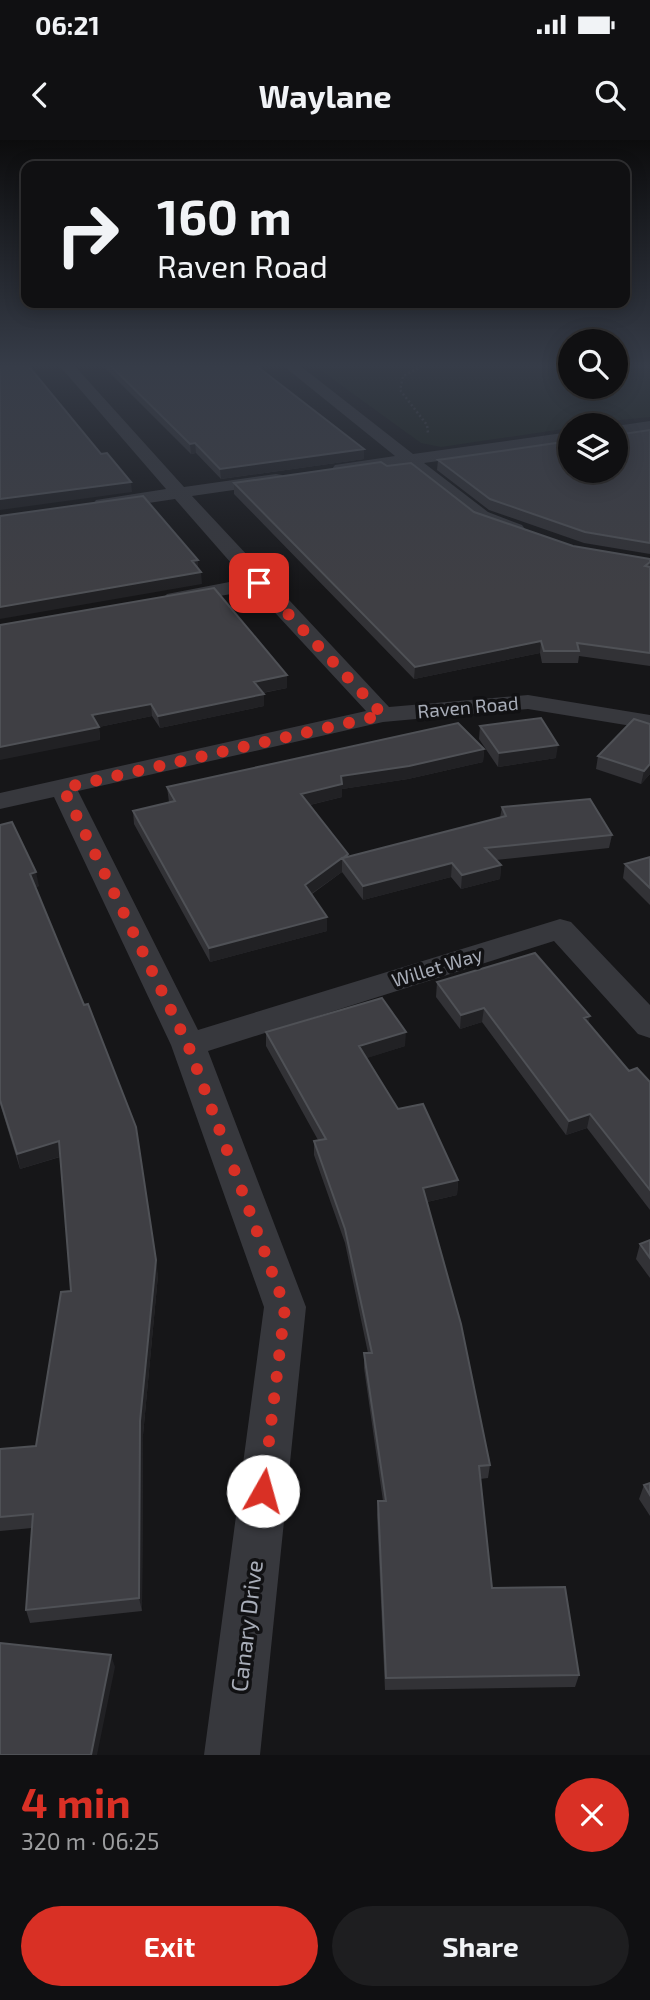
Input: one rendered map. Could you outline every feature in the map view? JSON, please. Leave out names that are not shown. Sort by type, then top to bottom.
[{"type":"street","points":[[133,439],[259,583],[383,715]]},
{"type":"street","points":[[384,439],[481,516],[530,535]]},
{"type":"street","points":[[330,471],[558,440]]},
{"type":"street","points":[[77,507],[289,477]]},
{"type":"street","points":[[150,603],[259,583]]},
{"type":"street","name":"Raven Road","points":[[0,802],[383,715],[528,702],[650,722]]},
{"type":"street","name":"Canary Drive","points":[[63,788],[188,1045],[285,1307],[232,1755]]},
{"type":"street","name":"Willet Way","points":[[188,1045],[561,929],[650,1026]]},
{"type":"path","points":[[411,460],[426,439]]},
{"type":"shaded area","points":[[416,439],[493,439],[441,447]]},
{"type":"building","points":[[0,439],[89,439],[101,454],[107,453],[131,482],[0,499]]},
{"type":"building","points":[[185,439],[352,439],[364,449],[220,469],[195,443],[190,444]]},
{"type":"building","points":[[628,439],[650,439],[650,543],[585,532],[490,499],[438,460],[558,443],[558,483],[628,483]]},
{"type":"building","points":[[381,462],[387,466],[411,463],[474,512],[573,546],[650,559],[645,566],[650,567],[650,653],[577,643],[579,651],[544,651],[541,641],[415,667],[234,483]]},
{"type":"building","points":[[143,496],[198,560],[192,561],[201,572],[0,607],[0,516]]},
{"type":"building","points":[[214,588],[287,675],[254,682],[264,694],[158,716],[151,704],[92,715],[99,727],[0,747],[0,625]]},
{"type":"building","points":[[541,718],[558,745],[499,753],[480,726]]},
{"type":"building","points":[[634,719],[650,724],[650,764],[644,771],[598,756]]},
{"type":"building","points":[[458,723],[484,749],[409,766],[341,776],[342,784],[301,794],[348,854],[343,858],[506,816],[502,807],[590,799],[612,835],[485,848],[501,865],[462,875],[452,863],[363,886],[342,858],[305,885],[327,917],[209,948],[133,811],[175,801],[167,787]]},
{"type":"building","points":[[12,822],[36,872],[30,874],[84,1005],[88,1004],[136,1127],[156,1260],[140,1421],[139,1598],[26,1610],[33,1514],[0,1517],[0,1449],[36,1446],[61,1292],[71,1291],[59,1141],[17,1154],[0,1100],[0,825]]},
{"type":"building","points":[[650,857],[650,888],[625,864]]},
{"type":"building","points":[[535,953],[590,1016],[584,1018],[629,1071],[637,1068],[650,1082],[650,1190],[590,1114],[569,1121],[484,1008],[461,1015],[437,982]]},
{"type":"building","points":[[382,998],[406,1032],[359,1046],[398,1109],[423,1104],[458,1180],[423,1188],[461,1324],[490,1465],[479,1466],[492,1588],[565,1587],[579,1675],[386,1678],[378,1501],[386,1501],[364,1353],[372,1353],[345,1229],[314,1141],[326,1139],[266,1032]]},
{"type":"building","points":[[650,1240],[650,1258],[640,1244]]},
{"type":"building","points":[[650,1483],[650,1495],[644,1485]]},
{"type":"building","points":[[0,1643],[111,1655],[91,1755],[0,1755]]},
{"type":"route","points":[[259,583],[383,715],[63,788],[188,1045],[285,1307],[263,1491]]}]
